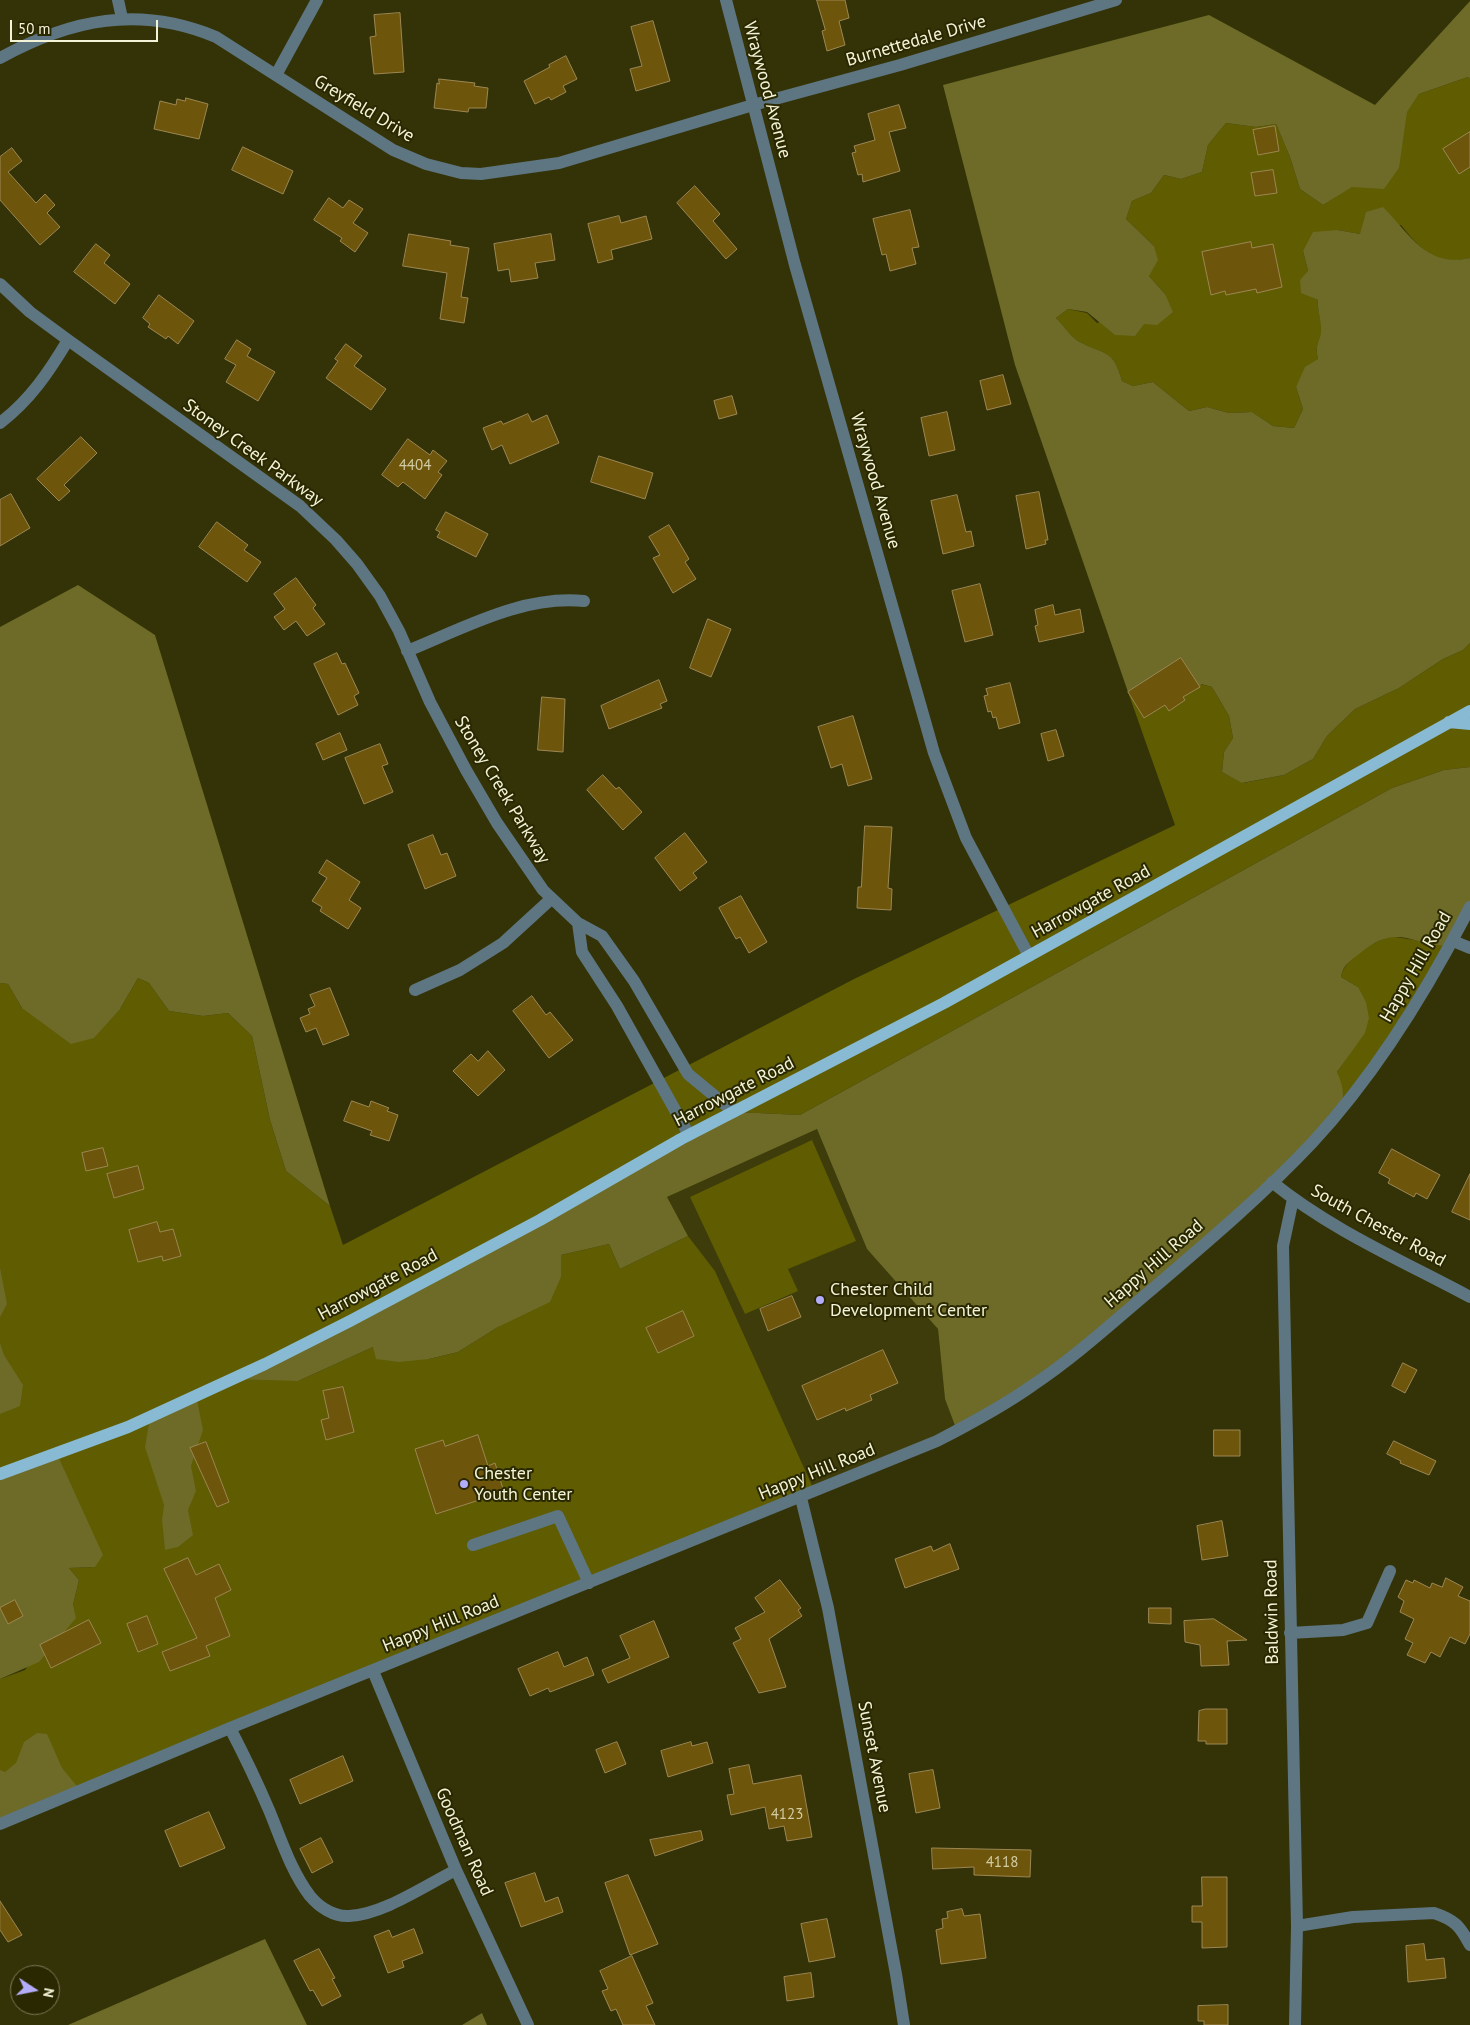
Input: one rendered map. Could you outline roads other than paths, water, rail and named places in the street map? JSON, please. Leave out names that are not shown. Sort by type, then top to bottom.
[{"type":"main road","name":"Harrowgate Road","points":[[0,1474],[128,1427],[265,1364],[540,1220],[689,1135],[944,1003],[1470,711]]},
{"type":"main road","points":[[1448,722],[1470,724]]},
{"type":"street","points":[[118,0],[122,18]]},
{"type":"street","points":[[276,76],[317,0]]},
{"type":"street","name":"Wraywood Avenue","points":[[726,0],[795,265],[934,753],[966,838],[1029,956]]},
{"type":"street","name":"Burnettedale Drive","points":[[753,104],[896,66],[1100,2],[1116,0]]},
{"type":"street","name":"Greyfield Drive","points":[[0,58],[55,32],[95,22],[122,18],[159,19],[191,26],[216,36],[392,150],[426,164],[461,173],[515,171],[559,163],[753,104]]},
{"type":"street","name":"Stoney Creek Parkway","points":[[0,284],[30,312],[300,506],[357,564],[380,596],[430,702],[466,770],[503,831],[551,899],[578,923],[602,936],[634,981],[688,1074],[734,1112]]},
{"type":"street","points":[[0,423],[26,400],[43,380],[68,340]]},
{"type":"street","points":[[407,651],[510,610],[561,599],[584,601]]},
{"type":"street","points":[[415,990],[460,970],[503,943],[551,899]]},
{"type":"street","name":"Happy Hill Road","points":[[0,1824],[230,1728],[801,1498],[937,1441],[977,1421],[1034,1385],[1078,1352],[1184,1262],[1312,1143],[1355,1092],[1395,1038],[1453,941],[1470,907]]},
{"type":"street","points":[[578,923],[582,952],[617,1006],[689,1135]]},
{"type":"street","points":[[1453,941],[1470,948]]},
{"type":"street","name":"South Chester Road","points":[[1272,1182],[1293,1199],[1325,1220],[1470,1297]]},
{"type":"street","name":"Baldwin Road","points":[[1293,1199],[1283,1246],[1297,1926],[1295,2025]]},
{"type":"street","name":"Sunset Avenue","points":[[801,1498],[828,1608],[904,2025]]},
{"type":"street","points":[[473,1545],[558,1516],[589,1584]]},
{"type":"street","points":[[1290,1633],[1343,1630],[1367,1623],[1390,1571]]},
{"type":"street","name":"Goodman Road","points":[[373,1671],[456,1870],[528,2025]]},
{"type":"street","points":[[230,1728],[254,1775],[291,1864],[310,1896],[320,1907],[334,1914],[346,1917],[366,1914],[456,1870]]},
{"type":"street","points":[[1297,1926],[1353,1917],[1434,1914],[1446,1917],[1460,1926],[1470,1945]]},
{"type":"place","name":"Chester Child Development Center","points":[[820,1300]]},
{"type":"place","name":"Chester Youth Center","points":[[464,1484]]}]
